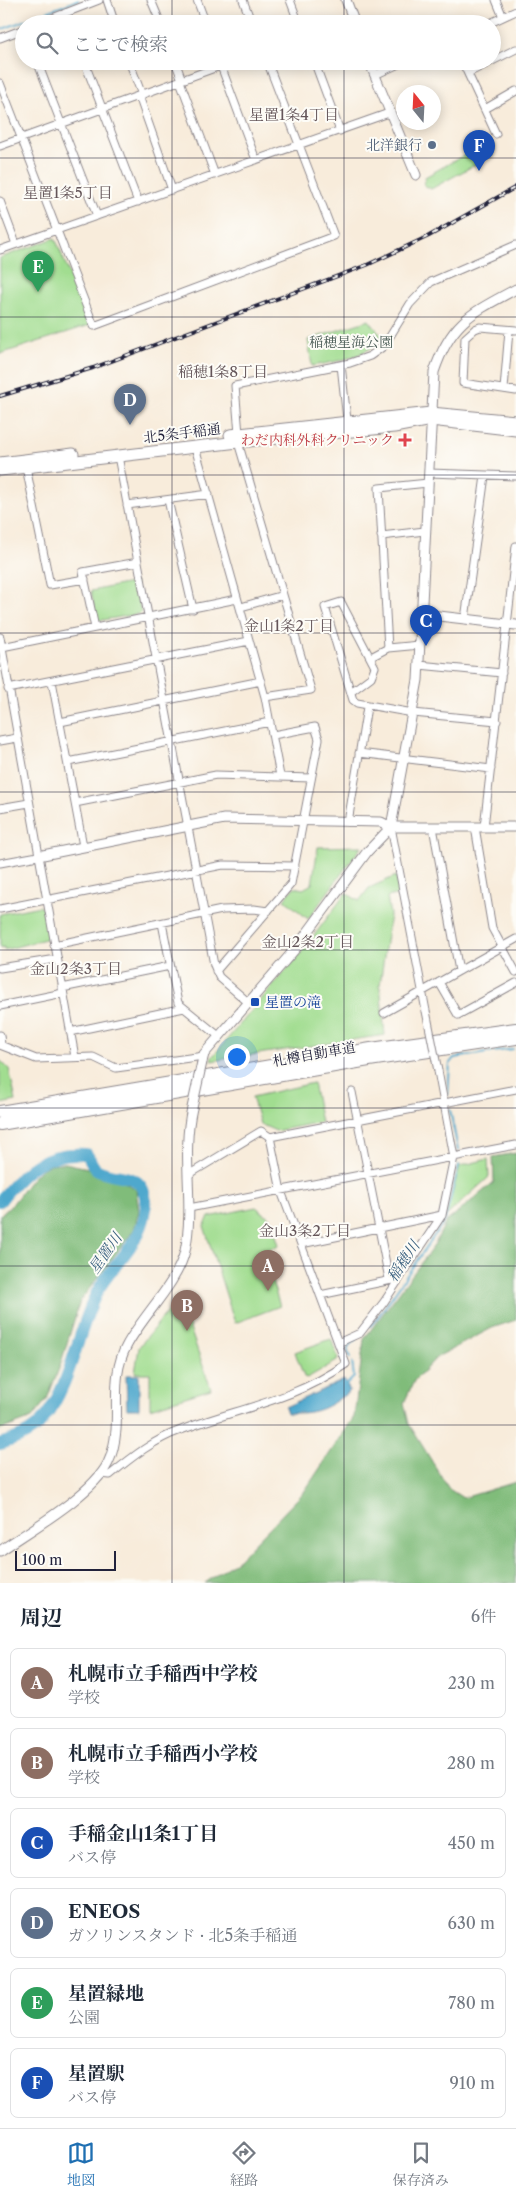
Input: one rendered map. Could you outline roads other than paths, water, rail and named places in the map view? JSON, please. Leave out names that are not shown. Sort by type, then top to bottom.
[{"type":"highway","name":"北5条手稲通","points":[[0,470],[195,447],[348,420],[431,416],[516,422]]},
{"type":"highway","name":"北5条手稲通","points":[[0,462],[238,438],[394,427],[431,416],[516,430]]},
{"type":"highway","name":"札樽自動車道","points":[[0,1112],[371,1049],[516,1029]]},
{"type":"highway","name":"札樽自動車道","points":[[0,1124],[369,1060],[516,1038]]},
{"type":"street","points":[[60,15],[99,0]]},
{"type":"street","points":[[106,0],[112,15]]},
{"type":"street","points":[[151,0],[157,15]]},
{"type":"street","points":[[197,0],[203,15]]},
{"type":"street","points":[[243,0],[249,15]]},
{"type":"street","points":[[290,0],[296,15]]},
{"type":"street","points":[[346,0],[352,15]]},
{"type":"street","points":[[496,0],[503,17],[516,11]]},
{"type":"street","points":[[0,38],[15,32]]},
{"type":"street","points":[[501,56],[516,49]]},
{"type":"street","points":[[41,70],[97,216]]},
{"type":"street","points":[[87,70],[138,202]]},
{"type":"street","points":[[132,70],[172,190]]},
{"type":"street","points":[[178,70],[215,175]]},
{"type":"street","points":[[0,146],[207,70]]},
{"type":"street","points":[[223,70],[256,160]]},
{"type":"street","points":[[0,83],[94,326],[334,236],[271,70]]},
{"type":"street","points":[[317,70],[340,130]]},
{"type":"street","points":[[373,70],[416,175]]},
{"type":"street","points":[[375,75],[386,70]]},
{"type":"street","points":[[466,70],[496,134]]},
{"type":"street","points":[[468,73],[474,70]]},
{"type":"street","points":[[485,108],[516,91]]},
{"type":"street","points":[[0,250],[390,113]]},
{"type":"street","points":[[0,201],[16,244]]},
{"type":"street","points":[[265,697],[311,690],[238,438],[236,386],[341,365],[370,356],[384,346],[410,304],[431,282],[516,245]]},
{"type":"street","points":[[338,1343],[360,1333],[398,1281],[442,1215],[454,1157],[391,826],[413,713],[419,665],[434,372],[446,342],[470,314],[516,289]]},
{"type":"street","points":[[504,389],[512,330],[480,327],[475,329],[465,338],[463,383],[516,391]]},
{"type":"street","points":[[341,365],[348,420]]},
{"type":"street","points":[[195,447],[265,697],[280,776]]},
{"type":"street","points":[[118,456],[155,660],[216,971],[219,977],[249,1002]]},
{"type":"street","points":[[26,467],[50,584],[85,578]]},
{"type":"street","points":[[429,473],[516,476]]},
{"type":"street","points":[[465,619],[485,476]]},
{"type":"street","points":[[388,648],[379,488],[428,483]]},
{"type":"street","points":[[127,505],[209,494]]},
{"type":"street","points":[[168,500],[193,609]]},
{"type":"street","points":[[381,536],[425,531]]},
{"type":"street","points":[[516,546],[512,625],[502,673],[491,769],[480,827],[492,928],[516,972]]},
{"type":"street","points":[[95,628],[83,572],[138,562]]},
{"type":"street","points":[[241,607],[283,595]]},
{"type":"street","points":[[2,646],[238,599]]},
{"type":"street","points":[[351,692],[374,673],[375,667],[341,602],[325,607],[353,700],[367,706],[413,713],[497,721]]},
{"type":"street","points":[[422,614],[512,625]]},
{"type":"street","points":[[0,638],[75,1057]]},
{"type":"street","points":[[8,689],[249,641]]},
{"type":"street","points":[[371,657],[388,648],[420,645]]},
{"type":"street","points":[[419,665],[502,673]]},
{"type":"street","points":[[52,680],[83,846]]},
{"type":"street","points":[[60,722],[260,682]]},
{"type":"street","points":[[348,822],[367,706]]},
{"type":"street","points":[[68,762],[270,722]]},
{"type":"street","points":[[216,971],[291,884],[319,739],[315,727],[273,735]]},
{"type":"street","points":[[0,741],[17,738]]},
{"type":"street","points":[[360,753],[491,769]]},
{"type":"street","points":[[75,803],[216,775],[311,778]]},
{"type":"street","points":[[0,808],[29,803]]},
{"type":"street","points":[[0,863],[224,819],[381,822],[391,826],[516,827]]},
{"type":"street","points":[[0,1551],[82,1493],[101,1474],[108,1463],[114,1448],[117,1368],[127,1345],[170,1282],[184,1254],[189,1224],[187,1132],[203,1059],[296,948],[367,852],[391,826]]},
{"type":"street","points":[[433,827],[459,971]]},
{"type":"street","points":[[0,909],[223,865],[294,866]]},
{"type":"street","points":[[54,944],[222,910],[254,909],[268,911]]},
{"type":"street","points":[[162,923],[178,1003],[220,1037]]},
{"type":"street","points":[[384,1013],[516,939]]},
{"type":"street","points":[[0,968],[57,959]]},
{"type":"street","points":[[0,1006],[170,966]]},
{"type":"street","points":[[439,982],[458,1015],[516,983]]},
{"type":"street","points":[[70,1032],[184,1008]]},
{"type":"street","points":[[0,1034],[1,1045],[36,1059],[93,1057],[116,1068],[203,1059]]},
{"type":"street","points":[[188,1175],[260,1131],[270,1137],[516,1089]]},
{"type":"street","points":[[352,1092],[389,1279]]},
{"type":"street","points":[[101,1474],[110,1475],[146,1448],[179,1430],[286,1397],[327,1377],[346,1364],[281,1190],[270,1137]]},
{"type":"street","points":[[189,1208],[516,1145]]},
{"type":"street","points":[[301,1244],[442,1215]]},
{"type":"street","points":[[320,1294],[389,1279],[398,1281]]},
{"type":"water","points":[[126,1375],[139,1375],[139,1409],[127,1409]]},
{"type":"water","points":[[344,1380],[350,1391],[334,1402],[321,1409],[306,1413],[287,1413],[285,1407]]},
{"type":"waterway","points":[[39,15],[78,0]]},
{"type":"waterway","points":[[0,30],[15,24]]},
{"type":"waterway","name":"稲穂川","points":[[448,1095],[450,1063],[454,1058],[513,1049]]},
{"type":"waterway","name":"稲穂川","points":[[450,1110],[458,1150]]},
{"type":"waterway","name":"星置川","points":[[0,1201],[18,1180],[36,1165],[58,1156],[86,1154],[96,1169],[138,1182],[145,1196],[146,1210],[143,1224],[130,1248],[97,1292],[67,1376],[52,1407],[42,1421],[28,1433],[0,1444]]},
{"type":"waterway","name":"稲穂川","points":[[370,1326],[445,1220],[459,1165]]},
{"type":"waterway","name":"稲穂川","points":[[350,1358],[349,1346],[357,1338]]},
{"type":"waterway","name":"稲穂川","points":[[346,1385],[354,1377],[352,1362]]},
{"type":"railway","points":[[0,396],[93,368],[367,265],[429,236],[516,187]]},
{"type":"place","name":"北洋銀行","points":[[432,145]]},
{"type":"place","name":"星置駅","points":[[479,171]]},
{"type":"place","name":"星置緑地","points":[[38,292]]},
{"type":"place","name":"ENEOS","points":[[130,425]]},
{"type":"place","name":"わだ内科外科クリニック","points":[[405,440]]},
{"type":"place","name":"手稲金山1条1丁目","points":[[426,646]]},
{"type":"place","name":"星置の滝","points":[[255,1002]]},
{"type":"place","name":"札幌市立手稲西中学校","points":[[268,1291]]},
{"type":"place","name":"札幌市立手稲西小学校","points":[[187,1331]]},
{"type":"district","name":"星置1条4丁目","points":[[294,114]]},
{"type":"district","name":"星置1条5丁目","points":[[68,192]]},
{"type":"district","name":"稲穂1条8丁目","points":[[223,371]]},
{"type":"district","name":"金山1条2丁目","points":[[289,625]]},
{"type":"district","name":"金山2条2丁目","points":[[308,941]]},
{"type":"district","name":"金山2条3丁目","points":[[76,968]]},
{"type":"district","name":"金山3条2丁目","points":[[305,1230]]},
{"type":"park label","name":"稲穂星海公園","points":[[351,342]]}]
